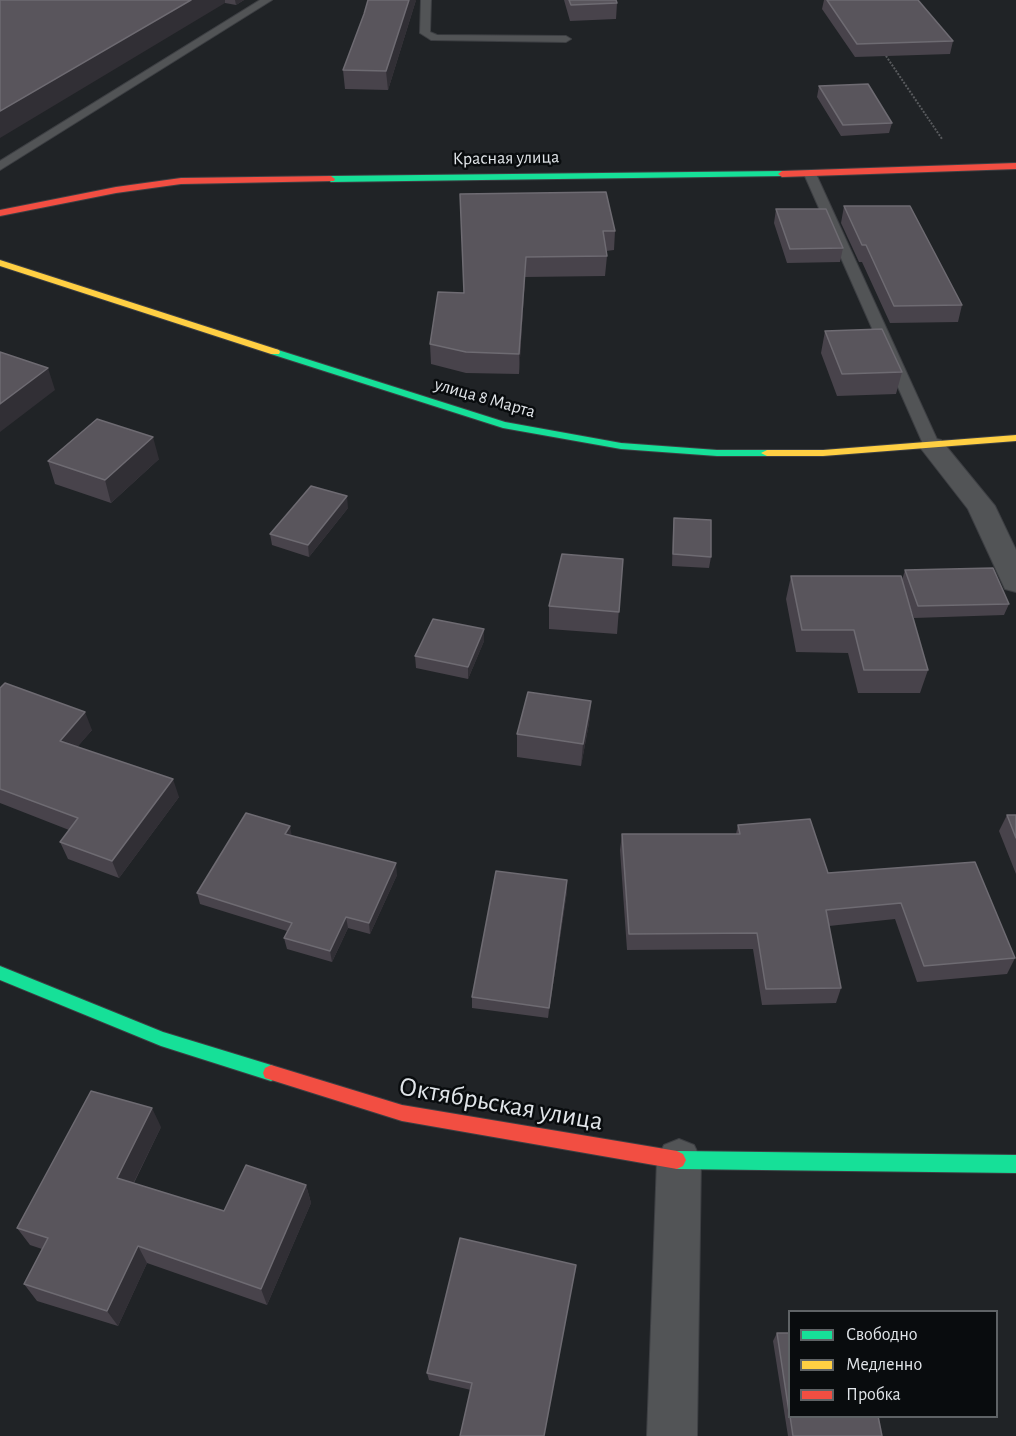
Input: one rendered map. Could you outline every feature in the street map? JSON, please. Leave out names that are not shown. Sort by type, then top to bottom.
[{"type":"street","name":"Красная улица","points":[[0,213],[116,190],[181,181],[810,174],[1016,166]]},
{"type":"street","name":"улица 8 Марта","points":[[0,263],[503,425],[621,446],[717,453],[823,453],[1016,438]]},
{"type":"street","points":[[932,446],[981,506],[1016,582]]},
{"type":"street","name":"Октябрьская улица","points":[[0,973],[161,1039],[402,1113],[679,1160],[1016,1164]]},
{"type":"street","points":[[672,1436],[679,1160]]},
{"type":"lane","points":[[0,166],[267,0]]},
{"type":"lane","points":[[426,0],[425,33],[435,38],[566,39]]},
{"type":"lane","points":[[810,174],[932,446]]},
{"type":"path","points":[[884,53],[962,169]]},
{"type":"building","points":[[0,0],[191,0],[0,111]]},
{"type":"building","points":[[368,0],[409,0],[386,71],[343,70],[364,14]]},
{"type":"building","points":[[569,0],[616,0],[617,3],[571,5]]},
{"type":"building","points":[[827,0],[918,0],[953,41],[857,44]]},
{"type":"building","points":[[868,84],[892,123],[843,125],[819,86]]},
{"type":"building","points":[[606,192],[615,231],[603,231],[607,256],[526,257],[519,354],[466,352],[430,344],[438,292],[464,293],[460,194]]},
{"type":"building","points":[[844,206],[910,206],[962,305],[894,306],[866,245],[862,245]]},
{"type":"building","points":[[776,209],[826,209],[843,248],[790,249]]},
{"type":"building","points":[[882,329],[902,372],[842,374],[825,331]]},
{"type":"building","points":[[0,352],[48,368],[0,404]]},
{"type":"building","points":[[97,419],[153,437],[105,480],[48,461]]},
{"type":"building","points":[[311,486],[347,496],[308,545],[270,534]]},
{"type":"building","points":[[674,518],[711,520],[711,557],[673,554]]},
{"type":"building","points":[[562,554],[623,559],[619,612],[549,606]]},
{"type":"building","points":[[993,568],[1009,604],[918,606],[905,570]]},
{"type":"building","points":[[791,576],[901,576],[928,670],[864,670],[854,630],[802,630]]},
{"type":"building","points":[[433,619],[484,629],[468,667],[415,656]]},
{"type":"building","points":[[5,683],[85,712],[60,741],[173,779],[112,861],[60,842],[78,818],[0,789],[0,688]]},
{"type":"building","points":[[528,692],[591,701],[583,744],[517,734]]},
{"type":"building","points":[[246,813],[290,826],[285,834],[396,863],[369,923],[346,917],[330,951],[284,938],[292,923],[197,893]]},
{"type":"building","points":[[1007,815],[1016,815],[1016,838]]},
{"type":"building","points":[[810,819],[828,873],[975,862],[1015,958],[924,966],[901,903],[826,910],[841,988],[766,989],[757,933],[629,934],[622,834],[740,834],[738,825]]},
{"type":"building","points":[[496,871],[567,880],[549,1008],[472,997]]},
{"type":"building","points":[[91,1091],[152,1108],[117,1178],[224,1211],[246,1165],[306,1185],[261,1289],[138,1246],[107,1311],[24,1284],[48,1238],[17,1228]]},
{"type":"building","points":[[460,1238],[576,1265],[544,1436],[460,1436],[472,1383],[427,1373]]},
{"type":"building","points":[[777,1333],[788,1333],[788,1405]]},
{"type":"building","points":[[790,1418],[878,1418],[882,1436],[793,1436]]},
{"type":"traffic: fast","points":[[331,179],[782,174]]},
{"type":"traffic: fast","points":[[275,352],[503,425],[621,446],[717,453],[767,453]]},
{"type":"traffic: fast","points":[[0,973],[161,1039],[271,1073]]},
{"type":"traffic: fast","points":[[677,1160],[1016,1164]]},
{"type":"traffic: slow","points":[[0,263],[275,352]]},
{"type":"traffic: slow","points":[[767,453],[823,453],[1016,438]]},
{"type":"traffic: jam","points":[[782,174],[1016,166]]},
{"type":"traffic: jam","points":[[0,213],[116,190],[181,181],[331,179]]},
{"type":"traffic: jam","points":[[271,1073],[402,1113],[677,1160]]}]
